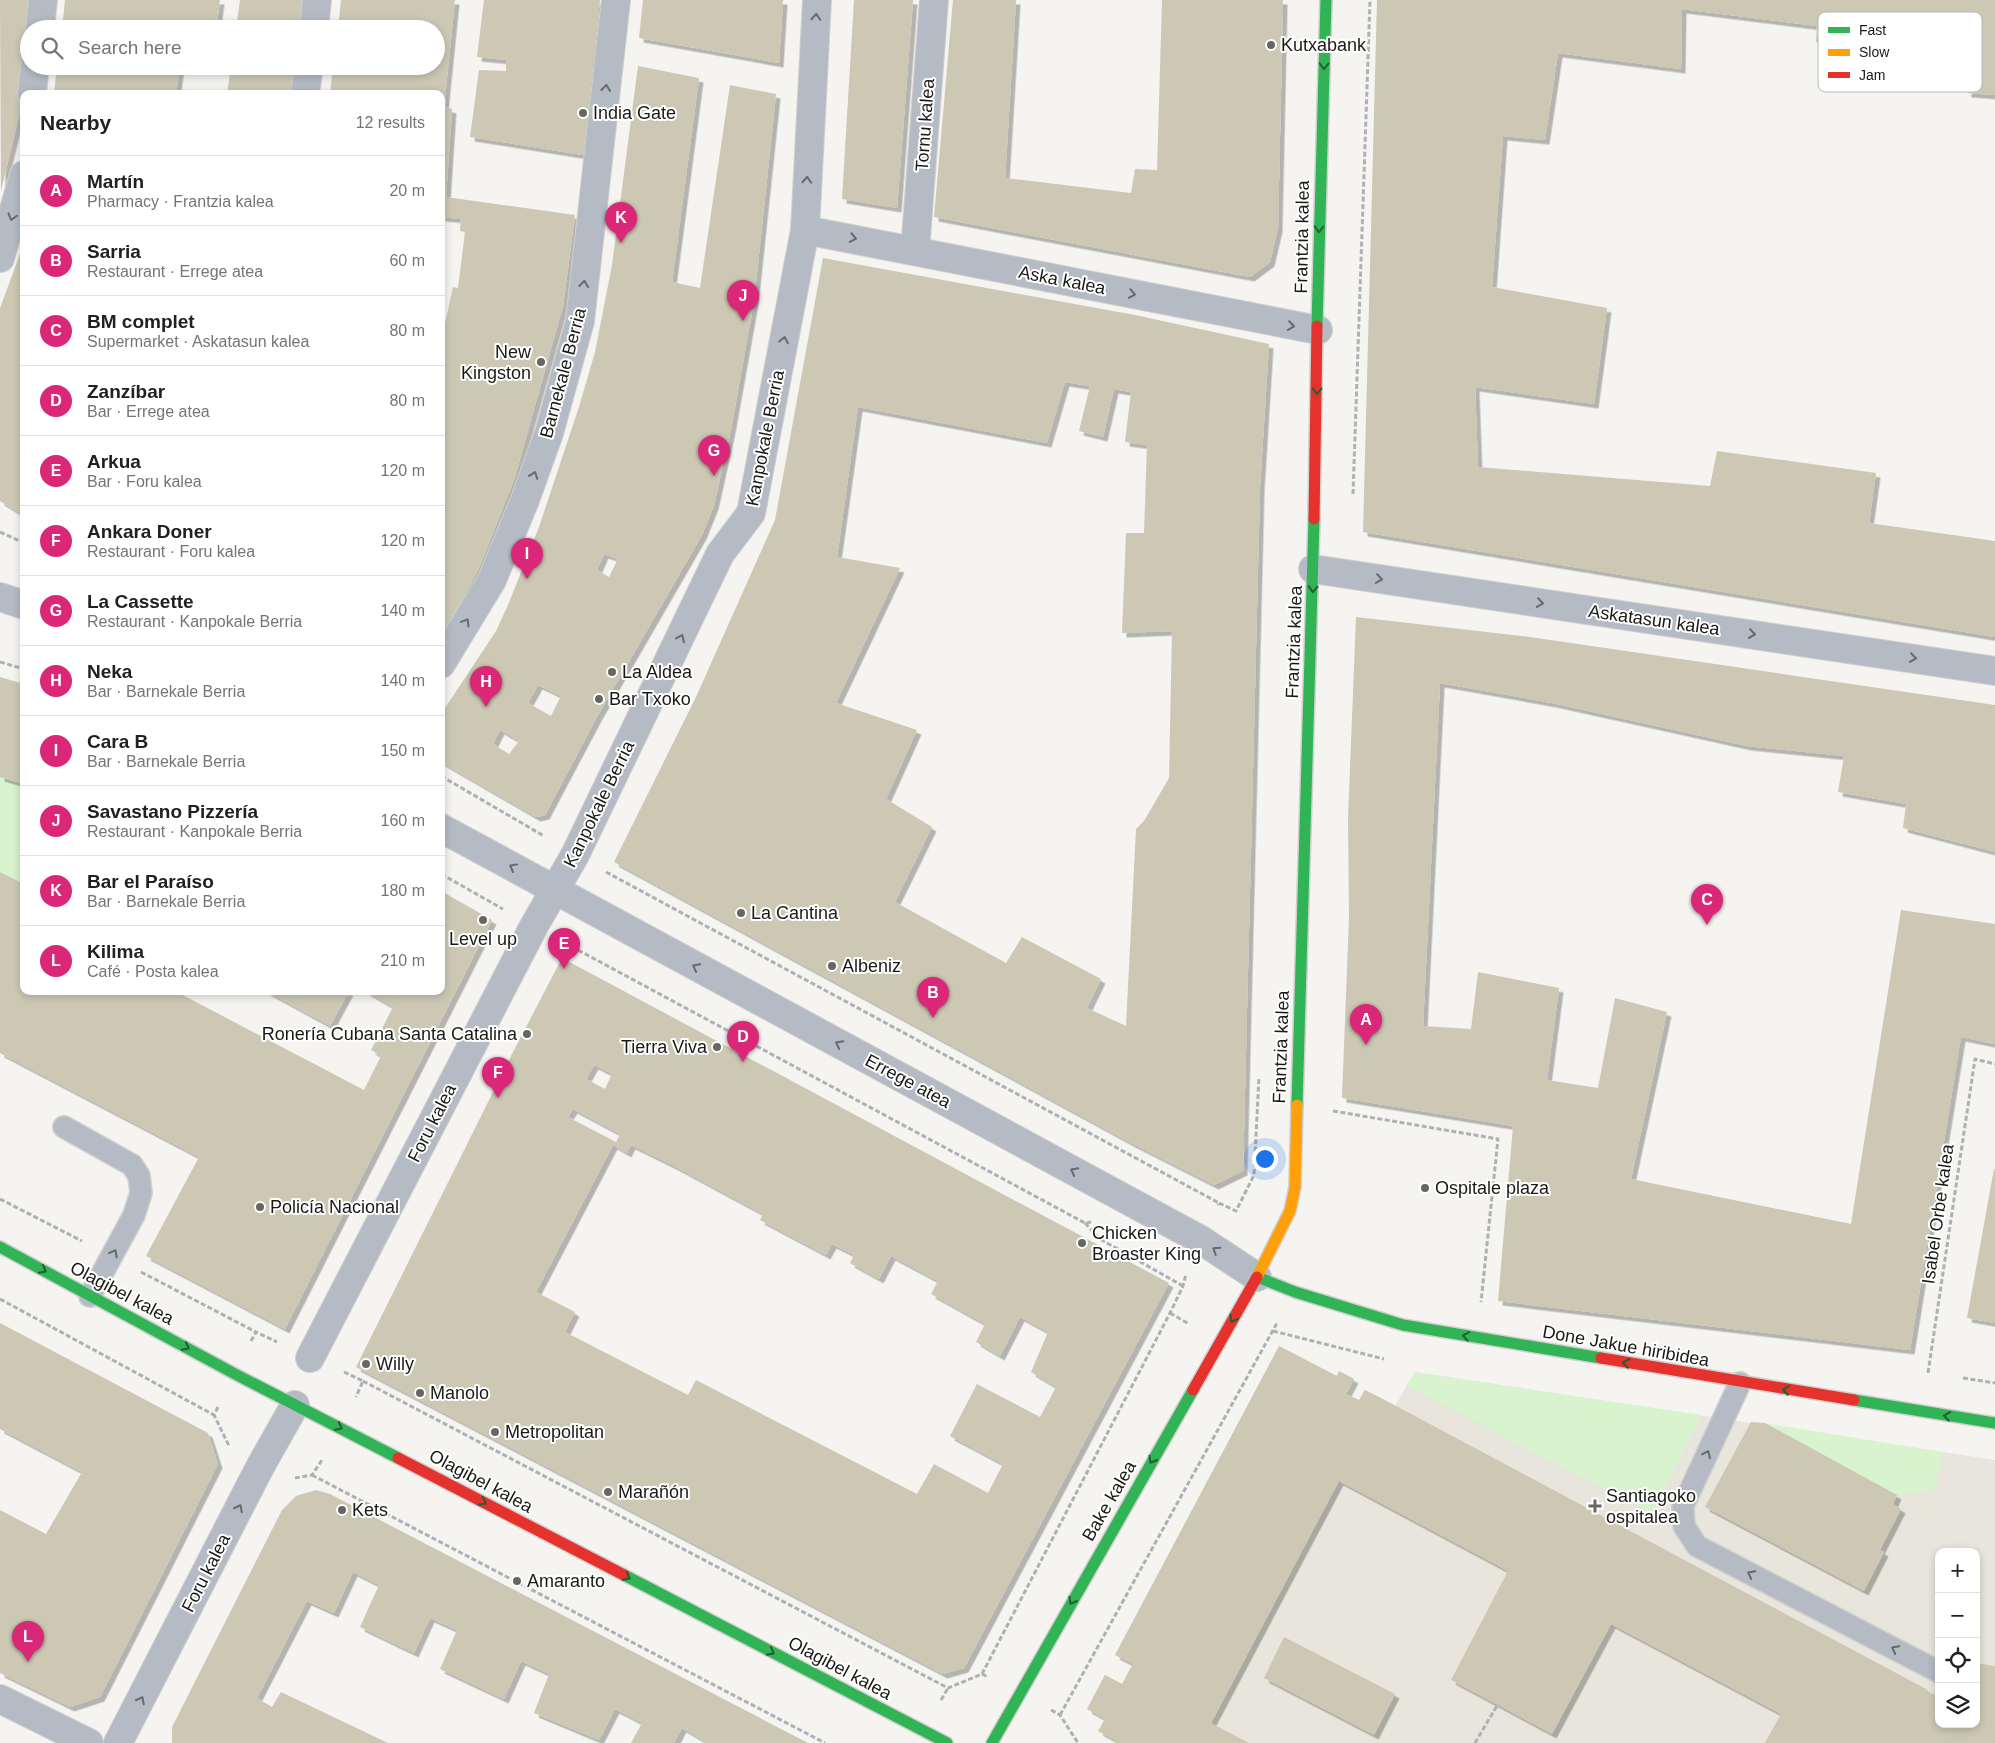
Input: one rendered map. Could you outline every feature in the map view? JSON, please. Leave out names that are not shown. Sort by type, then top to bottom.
[{"type":"main road","name":"Frantzia kalea","points":[[1257,1277],[1290,1211],[1295,1186],[1313,569],[1318,256],[1326,0]]},
{"type":"main road","name":"Olagibel kalea","points":[[0,1247],[295,1405],[947,1743]]},
{"type":"main road","name":"Done Jakue hiribidea","points":[[1257,1277],[1295,1292],[1403,1325],[1740,1383],[1995,1423]]},
{"type":"main road","name":"Bake kalea","points":[[992,1743],[1257,1277]]},
{"type":"street","points":[[41,20],[44,0]]},
{"type":"street","points":[[315,20],[317,0]]},
{"type":"street","name":"Barnekale Berria","points":[[445,657],[492,580],[525,500],[549,433],[580,321],[616,0]]},
{"type":"street","name":"Kanpokale Berria","points":[[555,890],[575,855],[720,554],[751,513],[805,230],[817,0]]},
{"type":"street","name":"Tornu kalea","points":[[915,251],[934,0]]},
{"type":"street","points":[[32,90],[34,75]]},
{"type":"street","points":[[306,90],[308,75]]},
{"type":"street","points":[[0,258],[20,189]]},
{"type":"street","name":"Aska kalea","points":[[805,230],[1318,330]]},
{"type":"street","name":"Askatasun kalea","points":[[1313,569],[1995,670]]},
{"type":"street","points":[[0,597],[20,604]]},
{"type":"street","name":"Errege atea","points":[[445,830],[1200,1240],[1257,1277]]},
{"type":"street","name":"Foru kalea","points":[[310,1358],[534,926],[555,890]]},
{"type":"street","name":"Foru kalea","points":[[118,1743],[257,1473],[295,1405]]},
{"type":"street","points":[[0,1699],[89,1743]]},
{"type":"lane","points":[[64,1127],[132,1165],[139,1176],[141,1193],[134,1215],[90,1296]]},
{"type":"lane","points":[[1740,1383],[1683,1506],[1684,1526],[1697,1546],[1935,1670]]},
{"type":"path","points":[[0,532],[20,541]]},
{"type":"path","points":[[0,662],[20,668]]},
{"type":"path","points":[[445,778],[575,855]]},
{"type":"path","points":[[445,876],[1085,1223],[1100,1239],[1184,1286]]},
{"type":"path","name":"Isabel Orbe kalea","points":[[1928,1373],[1975,1059],[1995,1064]]},
{"type":"path","points":[[1332,1110],[1498,1139],[1484,1294],[1480,1307]]},
{"type":"path","points":[[1085,1223],[1093,1222]]},
{"type":"path","points":[[363,1381],[948,1688],[982,1674],[1184,1286],[1186,1271]]},
{"type":"path","points":[[0,1299],[214,1414]]},
{"type":"path","points":[[1060,1715],[1273,1331]]},
{"type":"path","points":[[312,1475],[825,1743]]},
{"type":"path","points":[[982,1674],[1060,1715],[1078,1743]]},
{"type":"path","points":[[1475,1743],[1498,1704]]},
{"type":"shaded area","name":"Santiagoko ospitalea","points":[[1279,1346],[1336,1376],[1339,1371],[1354,1379],[1346,1394],[1359,1400],[1365,1390],[1395,1406],[1415,1372],[1995,1460],[1995,1743],[1116,1743],[1117,1741],[1098,1731],[1105,1719],[1087,1709],[1105,1675],[1122,1684],[1132,1664],[1115,1655]]},
{"type":"green space","points":[[0,777],[20,783],[20,882],[0,872]]},
{"type":"green space","points":[[1415,1372],[1701,1415],[1652,1513],[1406,1386]]},
{"type":"green space","points":[[1765,1423],[1942,1452],[1935,1490],[1897,1495]]},
{"type":"building","points":[[0,0],[31,0],[29,20],[20,20],[20,75],[23,75],[22,90],[20,90],[19,115],[1,191]]},
{"type":"building","points":[[65,0],[220,0],[217,20],[63,20]]},
{"type":"building","points":[[240,0],[302,0],[300,20],[237,20]]},
{"type":"building","points":[[341,0],[455,0],[445,97],[445,90],[330,90],[332,75],[445,75],[445,20],[339,20]]},
{"type":"building","points":[[484,0],[600,0],[583,155],[470,137],[479,70],[506,71],[506,60],[477,57]]},
{"type":"building","points":[[643,0],[783,0],[779,63],[639,38]]},
{"type":"building","points":[[854,0],[913,0],[897,208],[842,199]]},
{"type":"building","points":[[953,0],[1016,0],[1005,178],[1131,193],[1135,169],[1157,170],[1162,0],[1283,0],[1278,228],[1270,262],[1250,277],[934,217]]},
{"type":"building","points":[[1377,0],[1995,0],[1995,95],[1967,93],[1982,92],[1982,12],[1818,12],[1818,42],[1816,42],[1817,26],[1682,9],[1681,69],[1558,53],[1545,140],[1503,136],[1492,287],[1607,308],[1594,404],[1475,387],[1478,467],[1710,486],[1717,451],[1876,473],[1869,523],[1995,541],[1995,637],[1363,532]]},
{"type":"building","points":[[638,66],[699,78],[672,282],[700,288],[730,85],[776,94],[754,301],[731,429],[714,505],[702,535],[598,715],[545,815],[536,817],[445,764],[445,708],[496,631],[508,605],[539,527],[579,407],[595,352],[612,265]],"holes":[[[604,554],[618,559],[609,577],[597,570]],[[538,685],[561,696],[551,716],[528,703]],[[500,730],[519,741],[509,754],[493,744]]]},
{"type":"building","points":[[56,75],[179,75],[177,90],[54,90]]},
{"type":"building","points":[[230,75],[293,75],[291,90],[228,90]]},
{"type":"building","points":[[445,107],[452,109],[446,197],[575,215],[563,306],[514,480],[479,568],[445,631],[445,324],[453,287],[458,288],[465,232],[460,231],[461,219],[445,217]]},
{"type":"building","points":[[20,254],[20,514],[0,501],[0,308]]},
{"type":"building","points":[[823,258],[1135,315],[1269,344],[1260,487],[1243,1171],[1214,1185],[1131,1143],[614,862],[696,697],[775,520]],"holes":[[[1065,382],[1090,386],[1079,431],[1103,437],[1114,389],[1131,392],[1125,442],[1147,445],[1144,533],[1126,533],[1122,633],[1172,631],[1169,778],[1144,821],[1136,829],[1126,1026],[1087,1008],[1101,979],[1022,937],[1006,963],[895,902],[932,827],[886,799],[917,730],[836,703],[900,568],[837,557],[858,407],[1047,443]]]},
{"type":"building","points":[[1356,617],[1530,637],[1995,705],[1995,852],[1903,828],[1906,804],[1838,792],[1844,756],[1747,746],[1552,703],[1440,683],[1423,1026],[1471,1029],[1478,972],[1559,988],[1547,1080],[1598,1088],[1615,998],[1667,1012],[1631,1179],[1851,1224],[1901,910],[1995,924],[1995,1044],[1961,1037],[1910,1350],[1498,1301],[1513,1126],[1342,1098],[1349,917],[1348,818]]},
{"type":"building","points":[[0,677],[20,683],[20,783],[0,777]]},
{"type":"building","points":[[0,872],[20,882],[20,995],[183,995],[364,1090],[381,1056],[371,1050],[393,1007],[372,995],[445,995],[445,893],[492,920],[285,1329],[146,1256],[199,1157],[0,1053]]},
{"type":"building","points":[[562,958],[1169,1283],[964,1668],[943,1674],[356,1367]],"holes":[[[594,1065],[612,1074],[605,1089],[586,1079]],[[573,1109],[620,1134],[616,1142],[568,1117]],[[613,1145],[627,1153],[631,1145],[763,1214],[760,1220],[826,1255],[832,1244],[854,1255],[850,1263],[879,1279],[891,1256],[938,1281],[931,1294],[985,1324],[976,1342],[1000,1356],[1020,1317],[1048,1332],[1031,1372],[1056,1387],[1040,1417],[977,1384],[950,1436],[1003,1464],[988,1493],[934,1464],[917,1494],[696,1380],[688,1395],[565,1332],[575,1312],[536,1292]]]},
{"type":"building","points":[[273,995],[347,995],[330,1026]]},
{"type":"building","points":[[1995,1169],[1995,1323],[1967,1318]]},
{"type":"building","points":[[0,1323],[208,1433],[218,1464],[100,1697],[70,1707],[0,1673],[0,1510],[46,1534],[82,1472],[0,1429]]},
{"type":"building","points":[[1279,1346],[1337,1376],[1339,1371],[1354,1379],[1346,1394],[1359,1400],[1365,1390],[1383,1399],[1928,1690],[1926,1693],[1935,1694],[1935,1728],[1980,1728],[1980,1664],[1995,1666],[1995,1743],[1765,1743],[1781,1714],[1611,1624],[1552,1734],[1451,1680],[1508,1571],[1339,1481],[1211,1723],[1249,1743],[1116,1743],[1117,1741],[1098,1731],[1105,1719],[1087,1709],[1105,1675],[1122,1684],[1133,1664],[1115,1655]]},
{"type":"building","points":[[1751,1422],[1765,1423],[1897,1495],[1893,1504],[1901,1509],[1880,1550],[1884,1552],[1864,1591],[1705,1507]]},
{"type":"building","points":[[316,1490],[330,1494],[808,1743],[708,1743],[682,1728],[674,1743],[631,1743],[642,1723],[615,1709],[599,1740],[534,1713],[549,1674],[521,1661],[504,1699],[440,1669],[457,1630],[430,1618],[414,1653],[360,1627],[379,1585],[353,1572],[334,1613],[307,1601],[257,1698],[272,1707],[281,1692],[388,1743],[172,1743],[172,1727],[282,1510],[296,1496]]},
{"type":"building","points":[[1284,1637],[1395,1694],[1374,1735],[1264,1678]]},
{"type":"traffic: fast","points":[[1317,326],[1326,0]]},
{"type":"traffic: fast","points":[[1297,1105],[1314,519]]},
{"type":"traffic: fast","points":[[0,1247],[235,1374],[398,1458]]},
{"type":"traffic: fast","points":[[1257,1277],[1295,1292],[1403,1325],[1601,1358]]},
{"type":"traffic: fast","points":[[992,1743],[1193,1390]]},
{"type":"traffic: fast","points":[[1854,1400],[1995,1423]]},
{"type":"traffic: fast","points":[[624,1575],[947,1743]]},
{"type":"traffic: slow","points":[[1257,1277],[1290,1211],[1295,1187],[1297,1105]]},
{"type":"traffic: jam","points":[[1314,519],[1317,326]]},
{"type":"traffic: jam","points":[[1193,1390],[1257,1277]]},
{"type":"traffic: jam","points":[[1601,1358],[1854,1400]]},
{"type":"traffic: jam","points":[[398,1458],[624,1575]]},
{"type":"place","name":"Kutxabank","points":[[1271,45]]},
{"type":"place","name":"India Gate","points":[[583,113]]},
{"type":"place","name":"Bar el Paraíso","points":[[621,243]]},
{"type":"place","name":"Savastano Pizzería","points":[[743,321]]},
{"type":"place","name":"New Kingston","points":[[541,362]]},
{"type":"place","name":"La Cassette","points":[[714,476]]},
{"type":"place","name":"Cara B","points":[[527,579]]},
{"type":"place","name":"La Aldea","points":[[612,672]]},
{"type":"place","name":"Bar Txoko","points":[[599,699]]},
{"type":"place","name":"Neka","points":[[486,707]]},
{"type":"place","name":"La Cantina","points":[[741,913]]},
{"type":"place","name":"Level up","points":[[483,920]]},
{"type":"place","name":"BM complet","points":[[1707,925]]},
{"type":"place","name":"Albeniz","points":[[832,966]]},
{"type":"place","name":"Arkua","points":[[564,969]]},
{"type":"place","name":"Sarria","points":[[933,1018]]},
{"type":"place","name":"Ronería Cubana Santa Catalina","points":[[527,1034]]},
{"type":"place","name":"Martín","points":[[1366,1045]]},
{"type":"place","name":"Tierra Viva","points":[[717,1047]]},
{"type":"place","name":"Zanzíbar","points":[[743,1062]]},
{"type":"place","name":"Ankara Doner","points":[[498,1098]]},
{"type":"place","name":"Ospitale plaza","points":[[1425,1188]]},
{"type":"place","name":"Policía Nacional","points":[[260,1207]]},
{"type":"place","name":"Chicken Broaster King","points":[[1082,1243]]},
{"type":"place","name":"Willy","points":[[366,1364]]},
{"type":"place","name":"Manolo","points":[[420,1393]]},
{"type":"place","name":"Metropolitan","points":[[495,1432]]},
{"type":"place","name":"Marañón","points":[[608,1492]]},
{"type":"place","name":"Santiagoko ospitalea","points":[[1595,1506]]},
{"type":"place","name":"Kets","points":[[342,1510]]},
{"type":"place","name":"Amaranto","points":[[517,1581]]},
{"type":"place","name":"Kilima","points":[[28,1662]]}]
